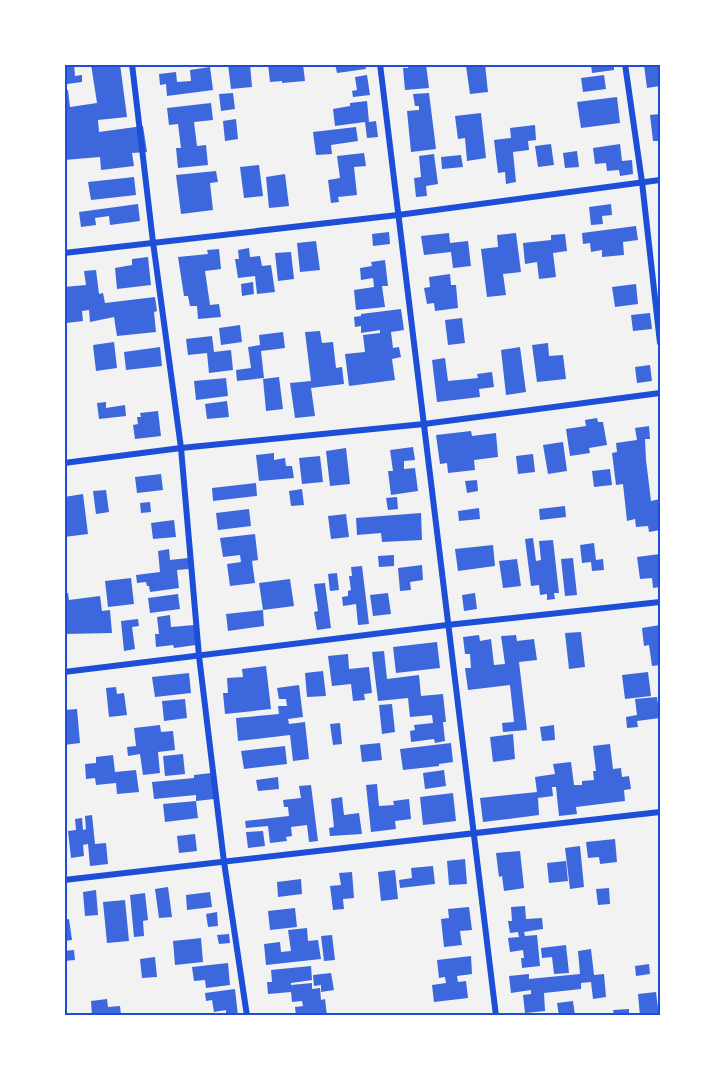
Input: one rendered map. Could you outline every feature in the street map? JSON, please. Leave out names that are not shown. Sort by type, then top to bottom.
[{"type":"street","points":[[132,64],[181,448],[199,656],[224,862],[247,1016]]},
{"type":"street","points":[[381,64],[496,1016]]},
{"type":"street","points":[[625,64],[642,182],[660,343]]},
{"type":"street","points":[[64,253],[398,215],[660,180]]},
{"type":"street","points":[[64,463],[181,448],[424,424],[660,393]]},
{"type":"street","points":[[64,672],[447,625],[660,602]]},
{"type":"street","points":[[64,880],[474,831],[660,812]]},
{"type":"building","points":[[65,64],[74,64],[75,76],[82,75],[82,82],[67,84]]},
{"type":"building","points":[[91,64],[120,64],[127,117],[98,120],[99,132],[143,126],[147,152],[132,153],[134,166],[101,170],[100,157],[64,160],[64,90],[68,90],[70,107],[97,103]]},
{"type":"building","points":[[228,64],[250,64],[252,87],[231,89]]},
{"type":"building","points":[[268,64],[303,64],[305,81],[270,82]]},
{"type":"building","points":[[335,64],[365,64],[366,69],[337,73]]},
{"type":"building","points":[[408,64],[426,64],[429,88],[405,90],[403,68],[408,68]]},
{"type":"building","points":[[485,64],[488,92],[470,94],[466,66]]},
{"type":"building","points":[[591,64],[614,64],[614,70],[592,73]]},
{"type":"building","points":[[660,64],[660,86],[647,88],[644,65]]},
{"type":"building","points":[[210,67],[213,90],[167,96],[166,84],[160,85],[159,74],[176,72],[177,82],[191,81],[190,70]]},
{"type":"building","points":[[367,75],[370,95],[353,97],[352,91],[357,90],[355,77]]},
{"type":"building","points":[[604,75],[606,89],[583,92],[581,78]]},
{"type":"building","points":[[233,93],[235,109],[221,111],[219,94]]},
{"type":"building","points":[[429,93],[436,149],[411,152],[407,111],[419,110],[419,106],[415,106],[413,94]]},
{"type":"building","points":[[617,97],[620,123],[581,128],[577,102]]},
{"type":"building","points":[[367,101],[369,122],[376,121],[378,137],[367,138],[365,122],[335,126],[333,109],[350,106],[350,103]]},
{"type":"building","points":[[211,103],[213,120],[194,122],[197,146],[206,145],[208,165],[178,168],[176,148],[181,148],[178,124],[169,125],[167,108]]},
{"type":"building","points":[[481,113],[486,158],[467,161],[465,138],[458,139],[455,116]]},
{"type":"building","points":[[660,114],[660,141],[653,141],[650,115]]},
{"type":"building","points":[[236,119],[238,139],[225,141],[223,121]]},
{"type":"building","points":[[535,125],[536,140],[528,141],[529,150],[513,152],[516,182],[506,184],[505,172],[498,173],[494,140],[511,138],[510,128]]},
{"type":"building","points":[[356,127],[358,141],[331,145],[332,154],[316,155],[313,132]]},
{"type":"building","points":[[551,144],[554,165],[538,167],[535,146]]},
{"type":"building","points":[[620,144],[622,161],[632,160],[633,174],[620,176],[619,170],[607,171],[606,163],[595,164],[593,148]]},
{"type":"building","points":[[577,151],[579,167],[565,168],[563,153]]},
{"type":"building","points":[[364,153],[366,166],[354,167],[357,195],[338,197],[339,202],[331,203],[328,180],[340,178],[337,156]]},
{"type":"building","points":[[434,154],[438,184],[426,186],[427,196],[416,197],[414,178],[421,177],[419,156]]},
{"type":"building","points":[[461,155],[463,167],[442,169],[441,157]]},
{"type":"building","points":[[259,165],[263,196],[244,198],[240,167]]},
{"type":"building","points":[[216,171],[218,182],[210,183],[213,210],[181,214],[176,175]]},
{"type":"building","points":[[285,174],[289,206],[269,208],[266,177]]},
{"type":"building","points":[[134,177],[136,195],[91,200],[88,182]]},
{"type":"building","points":[[138,204],[140,221],[110,225],[109,216],[95,218],[96,225],[81,227],[79,212]]},
{"type":"building","points":[[611,204],[612,215],[602,216],[603,224],[591,225],[589,207]]},
{"type":"building","points":[[636,226],[638,240],[623,242],[624,255],[602,257],[602,250],[591,252],[590,243],[583,244],[582,233]]},
{"type":"building","points":[[389,232],[390,244],[373,246],[372,234]]},
{"type":"building","points":[[449,233],[450,243],[468,241],[471,266],[453,268],[451,252],[424,255],[421,236]]},
{"type":"building","points":[[516,233],[521,272],[503,274],[506,295],[487,297],[481,249],[498,247],[497,235]]},
{"type":"building","points":[[565,234],[567,251],[553,253],[556,277],[539,279],[537,262],[525,264],[523,243],[551,240],[551,235]]},
{"type":"building","points":[[316,241],[320,270],[300,272],[297,243]]},
{"type":"building","points":[[249,248],[250,257],[260,256],[262,266],[271,265],[275,292],[257,294],[255,276],[238,278],[235,259],[239,259],[238,250]]},
{"type":"building","points":[[219,249],[221,269],[205,271],[210,305],[219,304],[221,317],[198,319],[197,306],[190,306],[188,296],[184,296],[178,257],[208,254],[207,250]]},
{"type":"building","points":[[291,252],[294,279],[278,281],[275,253]]},
{"type":"building","points":[[148,257],[151,285],[117,289],[115,268],[132,265],[132,259]]},
{"type":"building","points":[[385,260],[388,286],[382,286],[385,307],[356,310],[354,290],[374,287],[373,278],[361,280],[360,268],[372,266],[371,262]]},
{"type":"building","points":[[96,270],[99,294],[103,293],[105,303],[155,297],[156,332],[117,336],[114,317],[90,322],[89,310],[82,311],[83,321],[66,323],[64,287],[86,285],[84,271]]},
{"type":"building","points":[[450,274],[451,285],[456,285],[458,308],[435,311],[434,303],[427,304],[424,288],[430,287],[429,277]]},
{"type":"building","points":[[253,282],[254,294],[242,296],[241,284]]},
{"type":"building","points":[[636,284],[638,304],[615,307],[612,287]]},
{"type":"building","points":[[401,309],[404,330],[391,332],[393,348],[399,347],[401,357],[392,359],[395,380],[349,386],[345,354],[365,352],[363,335],[380,333],[380,330],[361,333],[361,326],[355,327],[354,317]]},
{"type":"building","points":[[650,313],[652,329],[633,331],[631,315]]},
{"type":"building","points":[[462,318],[465,343],[448,345],[445,320]]},
{"type":"building","points":[[240,325],[242,342],[221,345],[219,328]]},
{"type":"building","points":[[320,331],[322,343],[333,342],[336,368],[342,367],[344,384],[311,388],[315,416],[295,418],[290,383],[311,381],[305,332]]},
{"type":"building","points":[[283,332],[285,348],[261,351],[264,378],[237,381],[236,370],[251,368],[248,347],[260,345],[259,335]]},
{"type":"building","points":[[212,336],[214,352],[231,350],[233,370],[209,373],[207,353],[188,355],[186,339]]},
{"type":"building","points":[[114,342],[117,368],[96,371],[93,345]]},
{"type":"building","points":[[548,343],[549,356],[563,355],[566,379],[537,382],[532,345]]},
{"type":"building","points":[[160,347],[162,366],[126,370],[124,352]]},
{"type":"building","points":[[520,347],[526,392],[506,395],[501,350]]},
{"type":"building","points":[[445,358],[448,381],[478,378],[477,374],[492,372],[494,387],[479,389],[480,397],[437,402],[432,360]]},
{"type":"building","points":[[650,365],[652,381],[637,383],[635,367]]},
{"type":"building","points":[[279,377],[283,409],[266,411],[263,379]]},
{"type":"building","points":[[226,378],[228,396],[196,400],[194,381]]},
{"type":"building","points":[[227,401],[229,417],[207,419],[205,404]]},
{"type":"building","points":[[106,402],[106,408],[125,405],[126,416],[99,419],[97,403]]},
{"type":"building","points":[[158,411],[161,436],[135,439],[133,425],[138,424],[137,417],[141,417],[140,413]]},
{"type":"building","points":[[597,418],[598,422],[603,422],[607,445],[589,448],[590,453],[570,456],[566,429],[586,426],[585,420]]},
{"type":"building","points":[[649,426],[650,439],[645,439],[646,460],[651,501],[660,499],[660,530],[649,532],[648,526],[636,527],[635,519],[627,521],[623,484],[616,485],[612,453],[617,452],[616,443],[637,440],[635,428]]},
{"type":"building","points":[[471,431],[472,436],[496,433],[498,457],[474,460],[475,470],[448,473],[447,463],[440,464],[436,435]]},
{"type":"building","points":[[563,442],[567,471],[548,474],[543,445]]},
{"type":"building","points":[[413,447],[415,460],[404,461],[404,469],[415,468],[418,491],[391,495],[388,471],[393,471],[390,450]]},
{"type":"building","points":[[346,448],[350,484],[330,486],[326,451]]},
{"type":"building","points":[[274,453],[274,460],[285,458],[286,466],[292,466],[294,478],[259,481],[256,455]]},
{"type":"building","points":[[533,454],[535,472],[518,474],[516,456]]},
{"type":"building","points":[[320,456],[323,482],[302,484],[299,458]]},
{"type":"building","points":[[610,469],[612,485],[594,487],[592,471]]},
{"type":"building","points":[[161,474],[163,490],[137,493],[135,477]]},
{"type":"building","points":[[477,480],[478,491],[467,493],[465,481]]},
{"type":"building","points":[[256,483],[257,496],[213,501],[212,488]]},
{"type":"building","points":[[302,489],[304,505],[291,506],[289,491]]},
{"type":"building","points":[[106,490],[109,512],[96,514],[93,491]]},
{"type":"building","points":[[83,494],[88,534],[64,537],[64,497]]},
{"type":"building","points":[[397,497],[398,509],[388,510],[386,498]]},
{"type":"building","points":[[150,502],[151,512],[141,513],[140,503]]},
{"type":"building","points":[[565,506],[566,517],[540,520],[539,509]]},
{"type":"building","points":[[479,508],[480,519],[459,521],[458,511]]},
{"type":"building","points":[[249,509],[251,526],[218,530],[216,513]]},
{"type":"building","points":[[421,513],[422,540],[382,542],[381,533],[357,535],[356,518]]},
{"type":"building","points":[[346,514],[349,537],[331,539],[328,516]]},
{"type":"building","points":[[174,520],[176,537],[153,539],[151,523]]},
{"type":"building","points":[[255,534],[258,560],[252,561],[255,583],[230,586],[227,564],[241,562],[240,555],[223,557],[220,538]]},
{"type":"building","points":[[533,538],[536,561],[541,560],[539,541],[553,540],[559,593],[554,593],[555,599],[547,600],[547,594],[540,595],[539,585],[531,586],[525,539]]},
{"type":"building","points":[[594,543],[596,560],[603,559],[604,570],[592,571],[591,562],[582,563],[580,545]]},
{"type":"building","points":[[493,545],[495,566],[458,571],[455,549]]},
{"type":"building","points":[[169,549],[170,560],[188,558],[189,569],[177,570],[179,588],[150,592],[146,582],[137,583],[136,575],[160,572],[158,551]]},
{"type":"building","points":[[660,554],[660,587],[653,588],[652,578],[640,579],[637,557]]},
{"type":"building","points":[[394,555],[394,566],[379,567],[378,556]]},
{"type":"building","points":[[573,558],[577,595],[565,596],[561,559]]},
{"type":"building","points":[[517,559],[521,586],[503,588],[499,561]]},
{"type":"building","points":[[422,565],[423,580],[410,582],[411,590],[400,591],[398,568]]},
{"type":"building","points":[[362,566],[369,624],[358,625],[356,604],[343,606],[342,597],[348,596],[348,591],[351,590],[349,576],[352,576],[351,567]]},
{"type":"building","points":[[337,573],[339,590],[330,591],[328,574]]},
{"type":"building","points":[[131,578],[134,604],[108,607],[105,581]]},
{"type":"building","points":[[290,579],[294,606],[263,610],[259,583]]},
{"type":"building","points":[[325,583],[331,628],[317,630],[314,612],[318,611],[314,584]]},
{"type":"building","points":[[64,593],[68,593],[69,600],[100,596],[102,611],[110,610],[112,633],[64,634]]},
{"type":"building","points":[[388,593],[391,614],[373,616],[370,595]]},
{"type":"building","points":[[475,593],[477,609],[464,611],[462,595]]},
{"type":"building","points":[[178,594],[180,609],[150,613],[148,598]]},
{"type":"building","points":[[263,610],[264,626],[228,631],[226,614]]},
{"type":"building","points":[[170,615],[171,627],[194,625],[196,645],[174,648],[173,645],[156,647],[155,634],[159,634],[157,617]]},
{"type":"building","points":[[138,619],[139,626],[132,627],[135,649],[124,651],[121,621]]},
{"type":"building","points":[[660,625],[660,665],[652,666],[649,645],[644,646],[642,628]]},
{"type":"building","points":[[581,632],[585,667],[569,669],[565,633]]},
{"type":"building","points":[[479,635],[480,641],[491,639],[494,665],[505,664],[501,636],[516,635],[517,641],[534,639],[537,660],[519,662],[527,730],[503,732],[502,723],[514,722],[510,685],[468,690],[465,668],[471,668],[470,654],[465,654],[463,637]]},
{"type":"building","points":[[437,642],[440,668],[396,673],[393,647]]},
{"type":"building","points":[[384,651],[387,679],[419,675],[421,696],[443,694],[446,722],[443,722],[445,741],[435,743],[434,739],[411,742],[410,731],[415,730],[414,725],[433,723],[432,715],[410,717],[408,698],[378,701],[372,652]]},
{"type":"building","points":[[348,654],[349,669],[369,667],[372,693],[364,694],[365,700],[353,701],[351,684],[332,686],[328,656]]},
{"type":"building","points":[[266,666],[271,709],[225,714],[223,693],[228,693],[227,678],[243,677],[242,669]]},
{"type":"building","points":[[323,671],[326,696],[307,697],[305,673]]},
{"type":"building","points":[[648,672],[651,696],[625,699],[622,675]]},
{"type":"building","points":[[189,673],[191,693],[155,697],[152,677]]},
{"type":"building","points":[[299,685],[303,717],[288,719],[289,724],[305,722],[309,759],[293,761],[290,735],[238,741],[236,718],[279,714],[278,706],[287,706],[286,699],[279,699],[277,688]]},
{"type":"building","points":[[116,687],[117,694],[124,693],[127,715],[109,717],[106,688]]},
{"type":"building","points":[[657,697],[660,718],[637,721],[638,727],[627,728],[626,717],[637,715],[635,699]]},
{"type":"building","points":[[185,699],[187,718],[164,721],[162,701]]},
{"type":"building","points":[[392,704],[395,732],[382,734],[379,705]]},
{"type":"building","points":[[77,709],[80,743],[64,745],[64,710]]},
{"type":"building","points":[[340,723],[342,744],[333,745],[330,724]]},
{"type":"building","points":[[160,725],[161,732],[173,731],[175,750],[158,752],[160,773],[143,775],[140,754],[128,756],[127,747],[136,746],[134,728]]},
{"type":"building","points":[[554,725],[555,740],[542,741],[540,727]]},
{"type":"building","points":[[513,734],[515,759],[493,762],[490,737]]},
{"type":"building","points":[[380,743],[382,760],[362,762],[360,745]]},
{"type":"building","points":[[451,743],[453,762],[403,770],[400,749]]},
{"type":"building","points":[[610,744],[613,769],[621,768],[622,777],[629,776],[631,789],[624,790],[625,801],[576,807],[577,814],[559,816],[556,787],[552,787],[553,796],[538,798],[539,815],[483,822],[480,798],[537,792],[535,777],[555,774],[553,764],[571,762],[574,785],[582,785],[582,781],[594,780],[593,771],[596,771],[593,746]]},
{"type":"building","points":[[285,746],[287,764],[244,769],[241,751]]},
{"type":"building","points":[[183,754],[185,774],[165,776],[163,756]]},
{"type":"building","points":[[113,755],[115,772],[136,770],[139,792],[117,794],[116,783],[96,785],[95,778],[86,779],[85,764],[96,763],[96,757]]},
{"type":"building","points":[[444,770],[446,786],[425,789],[423,773]]},
{"type":"building","points":[[211,773],[214,799],[196,801],[196,795],[154,799],[152,782],[194,778],[194,775]]},
{"type":"building","points":[[278,777],[279,789],[258,791],[256,780]]},
{"type":"building","points":[[377,784],[379,806],[394,805],[393,801],[409,799],[411,819],[395,821],[396,829],[371,832],[366,785]]},
{"type":"building","points":[[311,785],[318,841],[309,842],[307,825],[291,827],[292,836],[286,837],[287,841],[270,843],[268,826],[246,828],[245,821],[289,816],[288,807],[284,807],[283,800],[301,798],[299,786]]},
{"type":"building","points":[[453,793],[456,821],[423,825],[420,797]]},
{"type":"building","points":[[342,797],[344,815],[359,813],[362,834],[330,836],[329,828],[334,827],[331,799]]},
{"type":"building","points":[[196,801],[198,818],[165,822],[163,804]]},
{"type":"building","points":[[92,815],[95,844],[106,843],[108,864],[90,866],[88,844],[83,845],[84,856],[71,858],[68,831],[76,830],[75,819],[82,818],[83,830],[86,829],[85,816]]},
{"type":"building","points":[[263,831],[265,846],[248,848],[246,832]]},
{"type":"building","points":[[195,834],[197,851],[179,853],[177,836]]},
{"type":"building","points":[[615,839],[617,862],[600,864],[599,857],[588,858],[586,842]]},
{"type":"building","points":[[580,846],[584,887],[570,889],[565,848]]},
{"type":"building","points":[[520,851],[524,888],[504,891],[502,876],[499,877],[496,853]]},
{"type":"building","points":[[465,859],[467,884],[449,885],[447,861]]},
{"type":"building","points":[[566,861],[568,881],[549,883],[547,863]]},
{"type":"building","points":[[433,866],[435,884],[400,888],[399,880],[412,878],[411,868]]},
{"type":"building","points":[[395,870],[398,899],[381,901],[378,872]]},
{"type":"building","points":[[352,872],[354,898],[343,899],[344,909],[333,910],[330,886],[341,885],[339,873]]},
{"type":"building","points":[[301,879],[302,894],[278,897],[277,882]]},
{"type":"building","points":[[168,887],[172,917],[159,918],[155,889]]},
{"type":"building","points":[[609,888],[610,904],[598,905],[596,889]]},
{"type":"building","points":[[96,890],[98,915],[85,916],[83,892]]},
{"type":"building","points":[[210,892],[212,907],[187,910],[186,895]]},
{"type":"building","points":[[145,893],[148,920],[143,921],[144,936],[134,937],[130,895]]},
{"type":"building","points":[[125,900],[129,941],[107,943],[103,902]]},
{"type":"building","points":[[525,906],[526,919],[542,918],[543,929],[524,932],[525,936],[537,935],[540,966],[522,968],[523,950],[510,952],[508,938],[519,937],[518,932],[510,933],[508,921],[512,921],[511,907]]},
{"type":"building","points":[[469,907],[472,930],[460,931],[462,945],[444,947],[441,919],[449,918],[448,909]]},
{"type":"building","points":[[295,908],[297,927],[270,930],[268,911]]},
{"type":"building","points":[[217,912],[218,926],[208,927],[206,914]]},
{"type":"building","points":[[69,919],[72,940],[64,941],[64,920]]},
{"type":"building","points":[[307,928],[308,941],[318,940],[321,959],[266,965],[264,944],[280,942],[281,952],[291,951],[288,930]]},
{"type":"building","points":[[229,934],[230,943],[219,944],[217,935]]},
{"type":"building","points":[[332,935],[335,960],[324,961],[321,936]]},
{"type":"building","points":[[201,938],[203,962],[175,965],[173,941]]},
{"type":"building","points":[[566,945],[569,973],[554,974],[552,957],[542,958],[541,948]]},
{"type":"building","points":[[591,949],[594,975],[604,974],[606,997],[593,999],[591,982],[581,983],[581,989],[544,993],[545,1011],[525,1013],[523,995],[531,994],[531,990],[511,993],[509,976],[529,974],[529,979],[580,974],[578,951]]},
{"type":"building","points":[[74,950],[75,960],[64,961],[64,951]]},
{"type":"building","points":[[471,956],[472,974],[457,976],[458,982],[466,981],[468,998],[434,1002],[432,985],[446,983],[445,977],[439,978],[437,960]]},
{"type":"building","points":[[155,957],[157,977],[142,978],[140,959]]},
{"type":"building","points":[[228,963],[230,985],[206,988],[205,980],[194,981],[192,967]]},
{"type":"building","points":[[649,964],[650,974],[636,976],[635,966]]},
{"type":"building","points":[[311,966],[312,980],[291,983],[291,985],[312,983],[312,989],[320,988],[321,1000],[325,999],[327,1016],[296,1016],[295,1007],[303,1006],[302,1001],[292,1002],[291,992],[268,994],[267,982],[272,982],[271,970]]},
{"type":"building","points":[[331,973],[334,990],[321,992],[321,985],[314,986],[313,975]]},
{"type":"building","points":[[235,989],[238,1016],[226,1016],[226,1010],[214,1012],[212,1000],[206,1001],[205,993]]},
{"type":"building","points":[[656,992],[659,1016],[640,1016],[638,994]]},
{"type":"building","points":[[107,999],[108,1007],[120,1006],[121,1016],[92,1016],[91,1001]]},
{"type":"building","points":[[573,1001],[575,1016],[559,1016],[557,1003]]},
{"type":"building","points":[[629,1009],[629,1016],[614,1016],[613,1010]]}]
